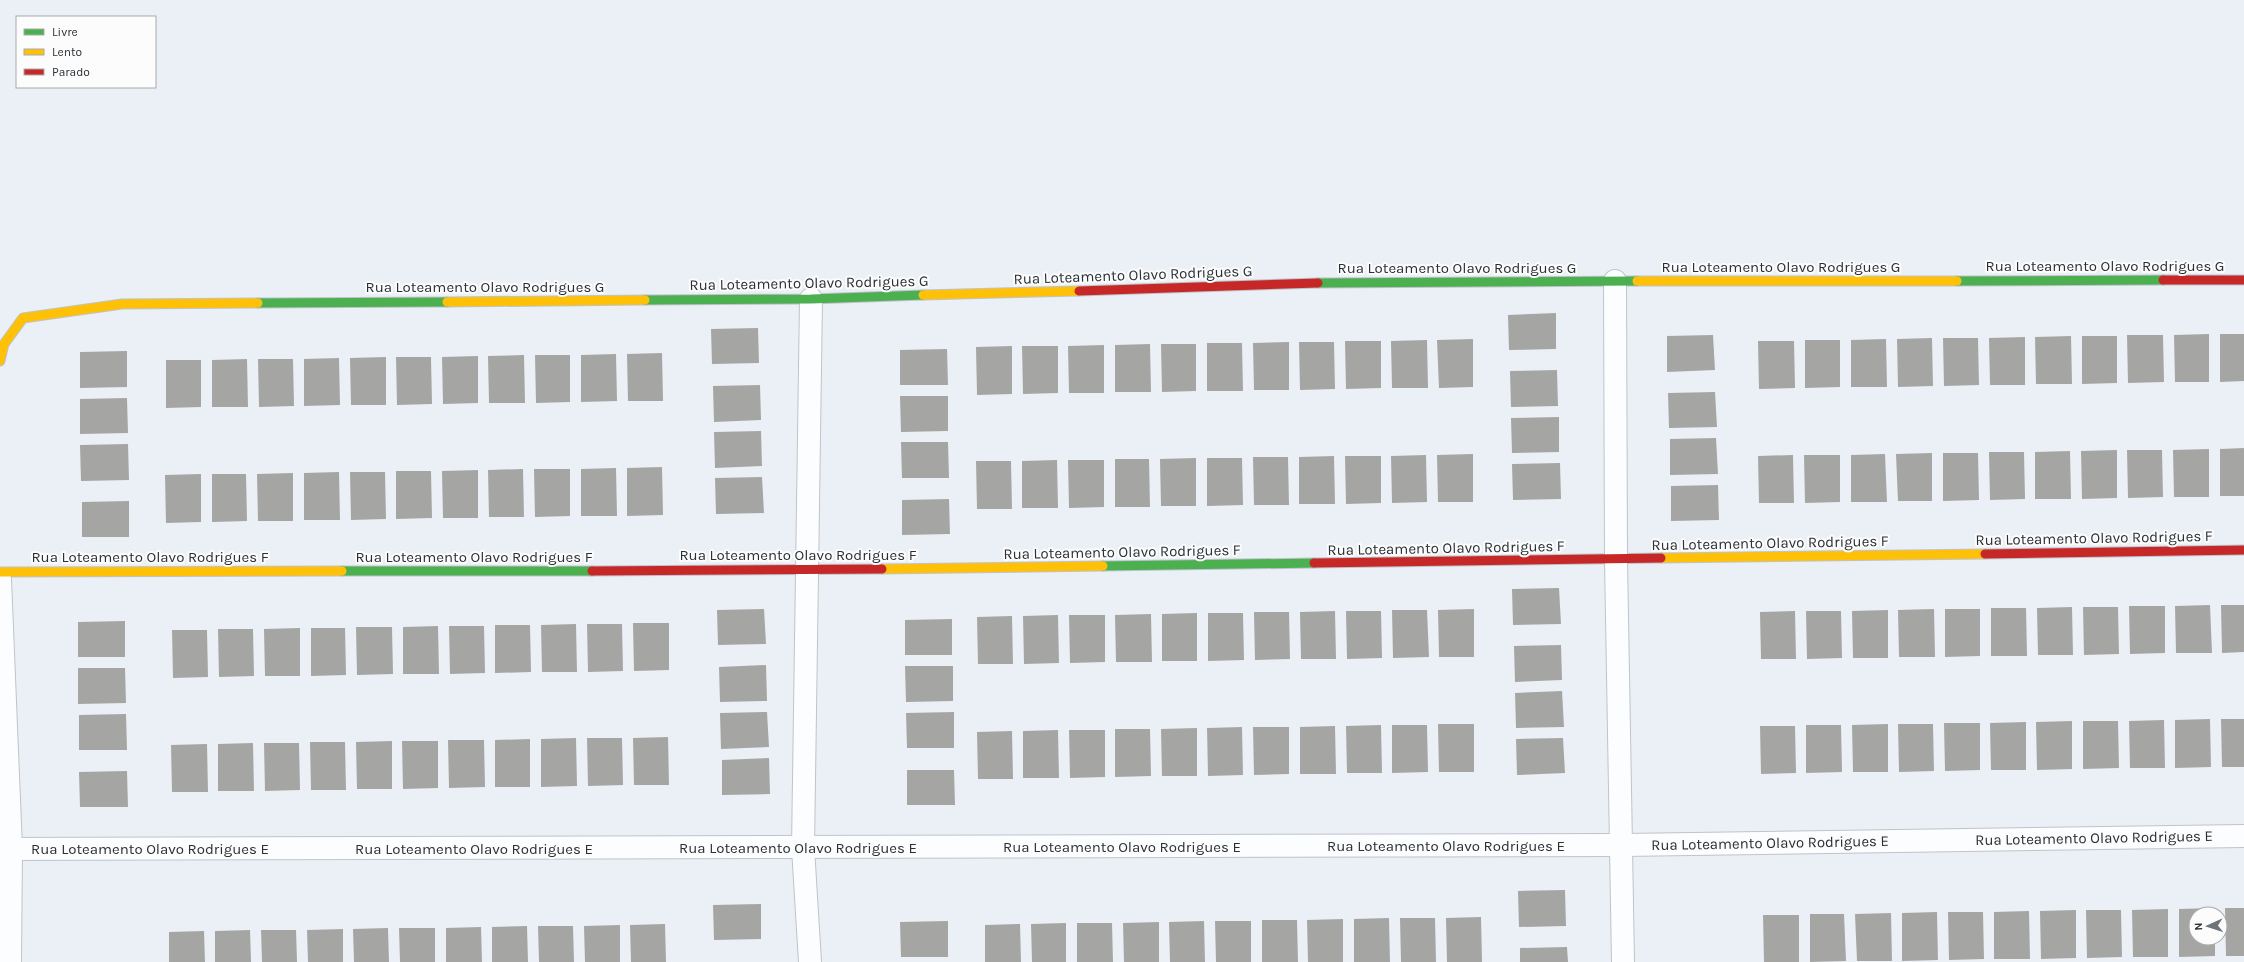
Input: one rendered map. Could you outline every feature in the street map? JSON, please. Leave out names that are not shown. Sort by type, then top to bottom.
[{"type":"street","name":"Rua Loteamento Olavo Rodrigues G","points":[[0,361],[4,344],[23,318],[122,304],[811,299],[1353,282],[2244,280]]},
{"type":"street","points":[[1616,281],[1616,559],[1622,845],[1622,962]]},
{"type":"street","points":[[810,962],[803,848],[811,299]]},
{"type":"street","name":"Rua Loteamento Olavo Rodrigues F","points":[[0,572],[808,570],[2244,550]]},
{"type":"street","points":[[0,579],[10,962]]},
{"type":"street","name":"Rua Loteamento Olavo Rodrigues E","points":[[6,849],[1622,845],[2244,836]]},
{"type":"building","points":[[1556,313],[1556,349],[1509,350],[1508,315]]},
{"type":"building","points":[[758,328],[759,363],[712,364],[711,329]]},
{"type":"building","points":[[2209,334],[2209,382],[2175,382],[2174,335]]},
{"type":"building","points":[[2220,334],[2244,334],[2244,381],[2220,382]]},
{"type":"building","points":[[1713,335],[1715,370],[1667,372],[1667,336]]},
{"type":"building","points":[[2127,335],[2163,335],[2164,382],[2128,383]]},
{"type":"building","points":[[2071,336],[2072,384],[2036,384],[2035,337]]},
{"type":"building","points":[[2082,336],[2117,336],[2117,383],[2082,384]]},
{"type":"building","points":[[2025,337],[2025,385],[1990,385],[1989,338]]},
{"type":"building","points":[[1932,338],[1933,386],[1898,387],[1897,339]]},
{"type":"building","points":[[1943,338],[1978,338],[1979,385],[1944,386]]},
{"type":"building","points":[[1473,339],[1473,387],[1439,388],[1437,340]]},
{"type":"building","points":[[1886,339],[1887,387],[1851,387],[1851,340]]},
{"type":"building","points":[[1427,340],[1428,388],[1392,388],[1391,341]]},
{"type":"building","points":[[1805,340],[1840,340],[1840,387],[1805,388]]},
{"type":"building","points":[[1345,341],[1381,341],[1381,388],[1346,389]]},
{"type":"building","points":[[1758,341],[1794,341],[1795,388],[1759,389]]},
{"type":"building","points":[[1289,342],[1289,390],[1254,390],[1253,343]]},
{"type":"building","points":[[1299,342],[1334,342],[1335,389],[1300,390]]},
{"type":"building","points":[[1207,343],[1242,343],[1243,391],[1207,391]]},
{"type":"building","points":[[1150,344],[1151,392],[1115,392],[1115,345]]},
{"type":"building","points":[[1161,344],[1196,344],[1196,391],[1162,392]]},
{"type":"building","points":[[1104,345],[1104,393],[1069,393],[1068,346]]},
{"type":"building","points":[[1012,346],[1012,394],[977,395],[976,347]]},
{"type":"building","points":[[1022,346],[1058,346],[1058,393],[1023,394]]},
{"type":"building","points":[[947,349],[948,385],[900,385],[900,350]]},
{"type":"building","points":[[127,351],[127,387],[80,388],[80,352]]},
{"type":"building","points":[[662,353],[663,401],[628,401],[627,354]]},
{"type":"building","points":[[616,354],[617,401],[581,402],[581,355]]},
{"type":"building","points":[[524,355],[525,403],[489,403],[488,356]]},
{"type":"building","points":[[535,355],[570,355],[570,402],[536,403]]},
{"type":"building","points":[[478,356],[478,403],[443,404],[442,357]]},
{"type":"building","points":[[386,357],[386,405],[351,405],[350,358]]},
{"type":"building","points":[[396,357],[431,357],[432,404],[397,405]]},
{"type":"building","points":[[339,358],[340,405],[304,406],[304,359]]},
{"type":"building","points":[[247,359],[248,407],[212,407],[212,360]]},
{"type":"building","points":[[258,359],[293,359],[294,406],[259,407]]},
{"type":"building","points":[[166,360],[201,360],[201,407],[166,408]]},
{"type":"building","points":[[1557,370],[1558,406],[1511,407],[1510,371]]},
{"type":"building","points":[[760,385],[761,420],[714,422],[713,386]]},
{"type":"building","points":[[1715,392],[1717,427],[1669,428],[1668,393]]},
{"type":"building","points":[[900,396],[948,396],[948,431],[901,432]]},
{"type":"building","points":[[127,398],[128,433],[80,434],[80,399]]},
{"type":"building","points":[[1559,417],[1559,452],[1512,453],[1511,418]]},
{"type":"building","points":[[761,431],[762,466],[715,468],[714,432]]},
{"type":"building","points":[[1716,438],[1718,474],[1670,475],[1670,439]]},
{"type":"building","points":[[901,442],[948,442],[949,478],[902,478]]},
{"type":"building","points":[[128,444],[129,480],[81,481],[80,445]]},
{"type":"building","points":[[2244,448],[2244,496],[2220,496],[2220,449]]},
{"type":"building","points":[[2209,449],[2209,497],[2174,497],[2173,450]]},
{"type":"building","points":[[2117,450],[2117,498],[2082,499],[2081,451]]},
{"type":"building","points":[[2127,450],[2162,450],[2163,497],[2128,498]]},
{"type":"building","points":[[2070,451],[2071,499],[2035,499],[2035,452]]},
{"type":"building","points":[[1989,452],[2024,452],[2025,499],[1990,500]]},
{"type":"building","points":[[1932,453],[1932,501],[1898,501],[1896,454]]},
{"type":"building","points":[[1943,453],[1978,453],[1979,500],[1943,501]]},
{"type":"building","points":[[1473,454],[1473,502],[1438,502],[1437,455]]},
{"type":"building","points":[[1885,454],[1887,502],[1851,502],[1851,455]]},
{"type":"building","points":[[1426,455],[1427,502],[1392,503],[1391,456]]},
{"type":"building","points":[[1793,455],[1794,503],[1759,503],[1758,456]]},
{"type":"building","points":[[1804,455],[1840,455],[1840,502],[1805,503]]},
{"type":"building","points":[[1334,456],[1335,504],[1299,504],[1299,457]]},
{"type":"building","points":[[1345,456],[1381,456],[1381,503],[1346,504]]},
{"type":"building","points":[[1253,457],[1288,457],[1289,505],[1254,505]]},
{"type":"building","points":[[1196,458],[1196,506],[1161,506],[1160,459]]},
{"type":"building","points":[[1207,458],[1242,458],[1243,505],[1207,506]]},
{"type":"building","points":[[1115,459],[1149,459],[1150,507],[1115,507]]},
{"type":"building","points":[[1057,460],[1058,508],[1022,508],[1022,461]]},
{"type":"building","points":[[1068,460],[1104,460],[1104,507],[1069,508]]},
{"type":"building","points":[[976,461],[1011,461],[1012,509],[977,509]]},
{"type":"building","points":[[1560,463],[1561,499],[1513,500],[1512,464]]},
{"type":"building","points":[[662,467],[663,515],[627,516],[627,468]]},
{"type":"building","points":[[616,468],[617,516],[581,516],[581,469]]},
{"type":"building","points":[[523,469],[524,517],[489,517],[488,470]]},
{"type":"building","points":[[534,469],[570,469],[570,516],[535,517]]},
{"type":"building","points":[[478,470],[478,518],[443,518],[442,471]]},
{"type":"building","points":[[396,471],[431,471],[432,518],[396,519]]},
{"type":"building","points":[[339,472],[340,520],[304,520],[304,473]]},
{"type":"building","points":[[350,472],[385,472],[386,519],[351,520]]},
{"type":"building","points":[[293,473],[293,521],[258,521],[257,474]]},
{"type":"building","points":[[201,474],[201,522],[166,523],[165,475]]},
{"type":"building","points":[[212,474],[246,474],[247,521],[212,522]]},
{"type":"building","points":[[762,477],[764,513],[716,514],[715,478]]},
{"type":"building","points":[[1718,485],[1719,520],[1671,521],[1671,486]]},
{"type":"building","points":[[949,499],[950,534],[902,535],[902,500]]},
{"type":"building","points":[[129,501],[129,537],[82,537],[82,502]]},
{"type":"building","points":[[1559,588],[1561,624],[1513,625],[1512,589]]},
{"type":"building","points":[[2210,605],[2212,653],[2176,653],[2175,606]]},
{"type":"building","points":[[2221,605],[2244,605],[2244,652],[2222,653]]},
{"type":"building","points":[[2129,606],[2165,606],[2165,653],[2130,654]]},
{"type":"building","points":[[2072,607],[2073,655],[2038,655],[2037,608]]},
{"type":"building","points":[[2083,607],[2118,607],[2119,654],[2084,655]]},
{"type":"building","points":[[1991,608],[2026,608],[2027,656],[1991,656]]},
{"type":"building","points":[[764,609],[766,644],[718,645],[717,610]]},
{"type":"building","points":[[1474,609],[1474,657],[1439,657],[1438,610]]},
{"type":"building","points":[[1934,609],[1935,657],[1899,657],[1898,610]]},
{"type":"building","points":[[1945,609],[1980,609],[1980,656],[1945,657]]},
{"type":"building","points":[[1392,610],[1427,610],[1429,657],[1393,658]]},
{"type":"building","points":[[1888,610],[1888,658],[1853,658],[1852,611]]},
{"type":"building","points":[[1335,611],[1336,659],[1301,659],[1300,612]]},
{"type":"building","points":[[1346,611],[1381,611],[1382,658],[1347,659]]},
{"type":"building","points":[[1795,611],[1796,659],[1761,659],[1760,612]]},
{"type":"building","points":[[1806,611],[1841,611],[1842,658],[1807,659]]},
{"type":"building","points":[[1254,612],[1289,612],[1290,659],[1255,660]]},
{"type":"building","points":[[1197,613],[1197,661],[1162,661],[1162,614]]},
{"type":"building","points":[[1208,613],[1243,613],[1244,660],[1208,661]]},
{"type":"building","points":[[1151,614],[1152,662],[1116,662],[1115,615]]},
{"type":"building","points":[[1058,615],[1059,663],[1024,664],[1023,616]]},
{"type":"building","points":[[1069,615],[1105,615],[1105,662],[1070,663]]},
{"type":"building","points":[[1012,616],[1013,664],[978,664],[977,617]]},
{"type":"building","points":[[952,619],[952,655],[905,655],[905,620]]},
{"type":"building","points":[[125,621],[125,657],[78,657],[78,622]]},
{"type":"building","points":[[633,623],[669,623],[669,670],[634,671]]},
{"type":"building","points":[[576,624],[577,672],[542,672],[541,625]]},
{"type":"building","points":[[587,624],[622,624],[623,671],[588,672]]},
{"type":"building","points":[[495,625],[530,625],[531,672],[495,673]]},
{"type":"building","points":[[438,626],[439,674],[403,674],[403,627]]},
{"type":"building","points":[[449,626],[484,626],[485,673],[450,674]]},
{"type":"building","points":[[356,627],[392,627],[393,674],[357,675]]},
{"type":"building","points":[[300,628],[300,676],[265,676],[264,629]]},
{"type":"building","points":[[311,628],[345,628],[346,675],[311,676]]},
{"type":"building","points":[[218,629],[253,629],[254,676],[219,677]]},
{"type":"building","points":[[172,630],[207,630],[208,677],[173,678]]},
{"type":"building","points":[[1561,645],[1562,680],[1515,682],[1514,646]]},
{"type":"building","points":[[766,665],[767,701],[720,702],[719,667]]},
{"type":"building","points":[[905,666],[953,666],[953,701],[906,702]]},
{"type":"building","points":[[78,668],[125,668],[126,703],[78,704]]},
{"type":"building","points":[[1562,691],[1564,727],[1516,728],[1515,693]]},
{"type":"building","points":[[767,712],[769,747],[721,749],[720,713]]},
{"type":"building","points":[[954,712],[954,748],[907,748],[906,713]]},
{"type":"building","points":[[126,714],[127,750],[79,750],[79,715]]},
{"type":"building","points":[[2210,719],[2211,767],[2175,768],[2175,720]]},
{"type":"building","points":[[2221,719],[2244,719],[2244,767],[2222,767]]},
{"type":"building","points":[[2164,720],[2165,768],[2130,768],[2129,721]]},
{"type":"building","points":[[2072,721],[2072,769],[2037,770],[2036,722]]},
{"type":"building","points":[[2083,721],[2118,721],[2119,768],[2083,769]]},
{"type":"building","points":[[2026,722],[2026,770],[1991,770],[1990,723]]},
{"type":"building","points":[[1944,723],[1980,723],[1980,770],[1945,771]]},
{"type":"building","points":[[1438,724],[1474,724],[1474,772],[1439,772]]},
{"type":"building","points":[[1888,724],[1888,772],[1853,772],[1852,725]]},
{"type":"building","points":[[1898,724],[1933,724],[1934,771],[1899,772]]},
{"type":"building","points":[[1381,725],[1382,773],[1347,773],[1346,726]]},
{"type":"building","points":[[1392,725],[1427,725],[1428,772],[1392,773]]},
{"type":"building","points":[[1806,725],[1841,725],[1842,772],[1806,773]]},
{"type":"building","points":[[1335,726],[1336,774],[1300,774],[1300,727]]},
{"type":"building","points":[[1760,726],[1795,726],[1796,773],[1761,774]]},
{"type":"building","points":[[1242,727],[1243,775],[1208,776],[1207,728]]},
{"type":"building","points":[[1253,727],[1289,727],[1289,774],[1254,775]]},
{"type":"building","points":[[1197,728],[1197,776],[1162,776],[1161,729]]},
{"type":"building","points":[[1115,729],[1150,729],[1151,776],[1115,777]]},
{"type":"building","points":[[1058,730],[1059,778],[1023,778],[1023,731]]},
{"type":"building","points":[[1069,730],[1105,730],[1105,777],[1070,778]]},
{"type":"building","points":[[1012,731],[1013,779],[978,779],[977,732]]},
{"type":"building","points":[[668,737],[669,785],[634,785],[633,738]]},
{"type":"building","points":[[576,738],[577,786],[541,787],[541,739]]},
{"type":"building","points":[[587,738],[622,738],[623,785],[588,786]]},
{"type":"building","points":[[1563,738],[1565,773],[1517,775],[1516,739]]},
{"type":"building","points":[[530,739],[530,787],[495,787],[495,740]]},
{"type":"building","points":[[448,740],[484,740],[485,787],[449,788]]},
{"type":"building","points":[[392,741],[392,789],[357,789],[356,742]]},
{"type":"building","points":[[402,741],[438,741],[438,788],[403,789]]},
{"type":"building","points":[[310,742],[345,742],[346,790],[311,790]]},
{"type":"building","points":[[253,743],[254,791],[218,791],[218,744]]},
{"type":"building","points":[[264,743],[299,743],[300,790],[265,791]]},
{"type":"building","points":[[207,744],[208,792],[172,792],[171,745]]},
{"type":"building","points":[[769,758],[770,794],[722,795],[722,760]]},
{"type":"building","points":[[907,770],[954,770],[955,805],[907,805]]},
{"type":"building","points":[[127,771],[128,807],[80,807],[79,772]]},
{"type":"building","points":[[1565,890],[1566,926],[1519,927],[1518,891]]},
{"type":"building","points":[[761,904],[761,939],[714,940],[713,905]]},
{"type":"building","points":[[2228,908],[2244,908],[2244,956],[2226,956],[2226,946],[2228,946]]},
{"type":"building","points":[[2168,909],[2168,957],[2133,957],[2132,910]]},
{"type":"building","points":[[2179,909],[2188,909],[2188,946],[2215,946],[2215,956],[2179,957]]},
{"type":"building","points":[[2076,910],[2076,958],[2041,959],[2040,911]]},
{"type":"building","points":[[2086,910],[2121,910],[2122,957],[2087,958]]},
{"type":"building","points":[[2029,911],[2030,959],[1994,959],[1994,912]]},
{"type":"building","points":[[1937,912],[1938,960],[1902,961],[1902,913]]},
{"type":"building","points":[[1948,912],[1983,912],[1984,959],[1949,960]]},
{"type":"building","points":[[1891,913],[1892,961],[1857,961],[1855,914]]},
{"type":"building","points":[[1810,914],[1844,914],[1846,961],[1810,962]]},
{"type":"building","points":[[1763,915],[1799,915],[1799,962],[1764,962]]},
{"type":"building","points":[[1481,917],[1482,962],[1447,962],[1446,918]]},
{"type":"building","points":[[1389,918],[1390,962],[1354,962],[1354,919]]},
{"type":"building","points":[[1400,918],[1435,918],[1436,962],[1401,962]]},
{"type":"building","points":[[1343,919],[1343,962],[1308,962],[1307,920]]},
{"type":"building","points":[[1262,920],[1297,920],[1298,962],[1262,962]]},
{"type":"building","points":[[948,921],[948,957],[901,957],[900,922]]},
{"type":"building","points":[[1204,921],[1205,962],[1170,962],[1169,922]]},
{"type":"building","points":[[1215,921],[1251,921],[1251,962],[1216,962]]},
{"type":"building","points":[[1159,922],[1159,962],[1124,962],[1123,923]]},
{"type":"building","points":[[1066,923],[1066,962],[1032,962],[1031,924]]},
{"type":"building","points":[[1077,923],[1112,923],[1113,962],[1077,962]]},
{"type":"building","points":[[665,924],[666,962],[631,962],[630,925]]},
{"type":"building","points":[[1020,924],[1021,962],[985,962],[985,925]]},
{"type":"building","points":[[620,925],[620,962],[585,962],[584,926]]},
{"type":"building","points":[[527,926],[528,962],[492,962],[492,927]]},
{"type":"building","points":[[538,926],[573,926],[574,962],[539,962]]},
{"type":"building","points":[[481,927],[482,962],[446,962],[446,928]]},
{"type":"building","points":[[388,928],[389,962],[354,962],[353,929]]},
{"type":"building","points":[[399,928],[435,928],[435,962],[400,962]]},
{"type":"building","points":[[343,929],[343,962],[308,962],[307,930]]},
{"type":"building","points":[[250,930],[251,962],[215,962],[215,931]]},
{"type":"building","points":[[261,930],[296,930],[297,962],[262,962]]},
{"type":"building","points":[[204,931],[205,962],[169,962],[169,932]]},
{"type":"building","points":[[1567,947],[1568,962],[1520,962],[1520,948]]},
{"type":"traffic: fast","points":[[1957,281],[2163,280]]},
{"type":"traffic: fast","points":[[1318,283],[1637,281]]},
{"type":"traffic: fast","points":[[645,300],[811,299],[923,295]]},
{"type":"traffic: fast","points":[[258,303],[447,302]]},
{"type":"traffic: fast","points":[[1103,566],[1314,563]]},
{"type":"traffic: fast","points":[[342,571],[592,571]]},
{"type":"traffic: slow","points":[[1637,281],[1957,281]]},
{"type":"traffic: slow","points":[[923,295],[1079,291]]},
{"type":"traffic: slow","points":[[447,302],[645,300]]},
{"type":"traffic: slow","points":[[0,361],[4,344],[23,318],[122,304],[258,303]]},
{"type":"traffic: slow","points":[[1661,558],[1985,554]]},
{"type":"traffic: slow","points":[[882,569],[1103,566]]},
{"type":"traffic: slow","points":[[0,572],[342,571]]},
{"type":"traffic: jam","points":[[2163,280],[2244,280]]},
{"type":"traffic: jam","points":[[1079,291],[1318,283]]},
{"type":"traffic: jam","points":[[1985,554],[2244,550]]},
{"type":"traffic: jam","points":[[1314,563],[1661,558]]},
{"type":"traffic: jam","points":[[592,571],[882,569]]}]
